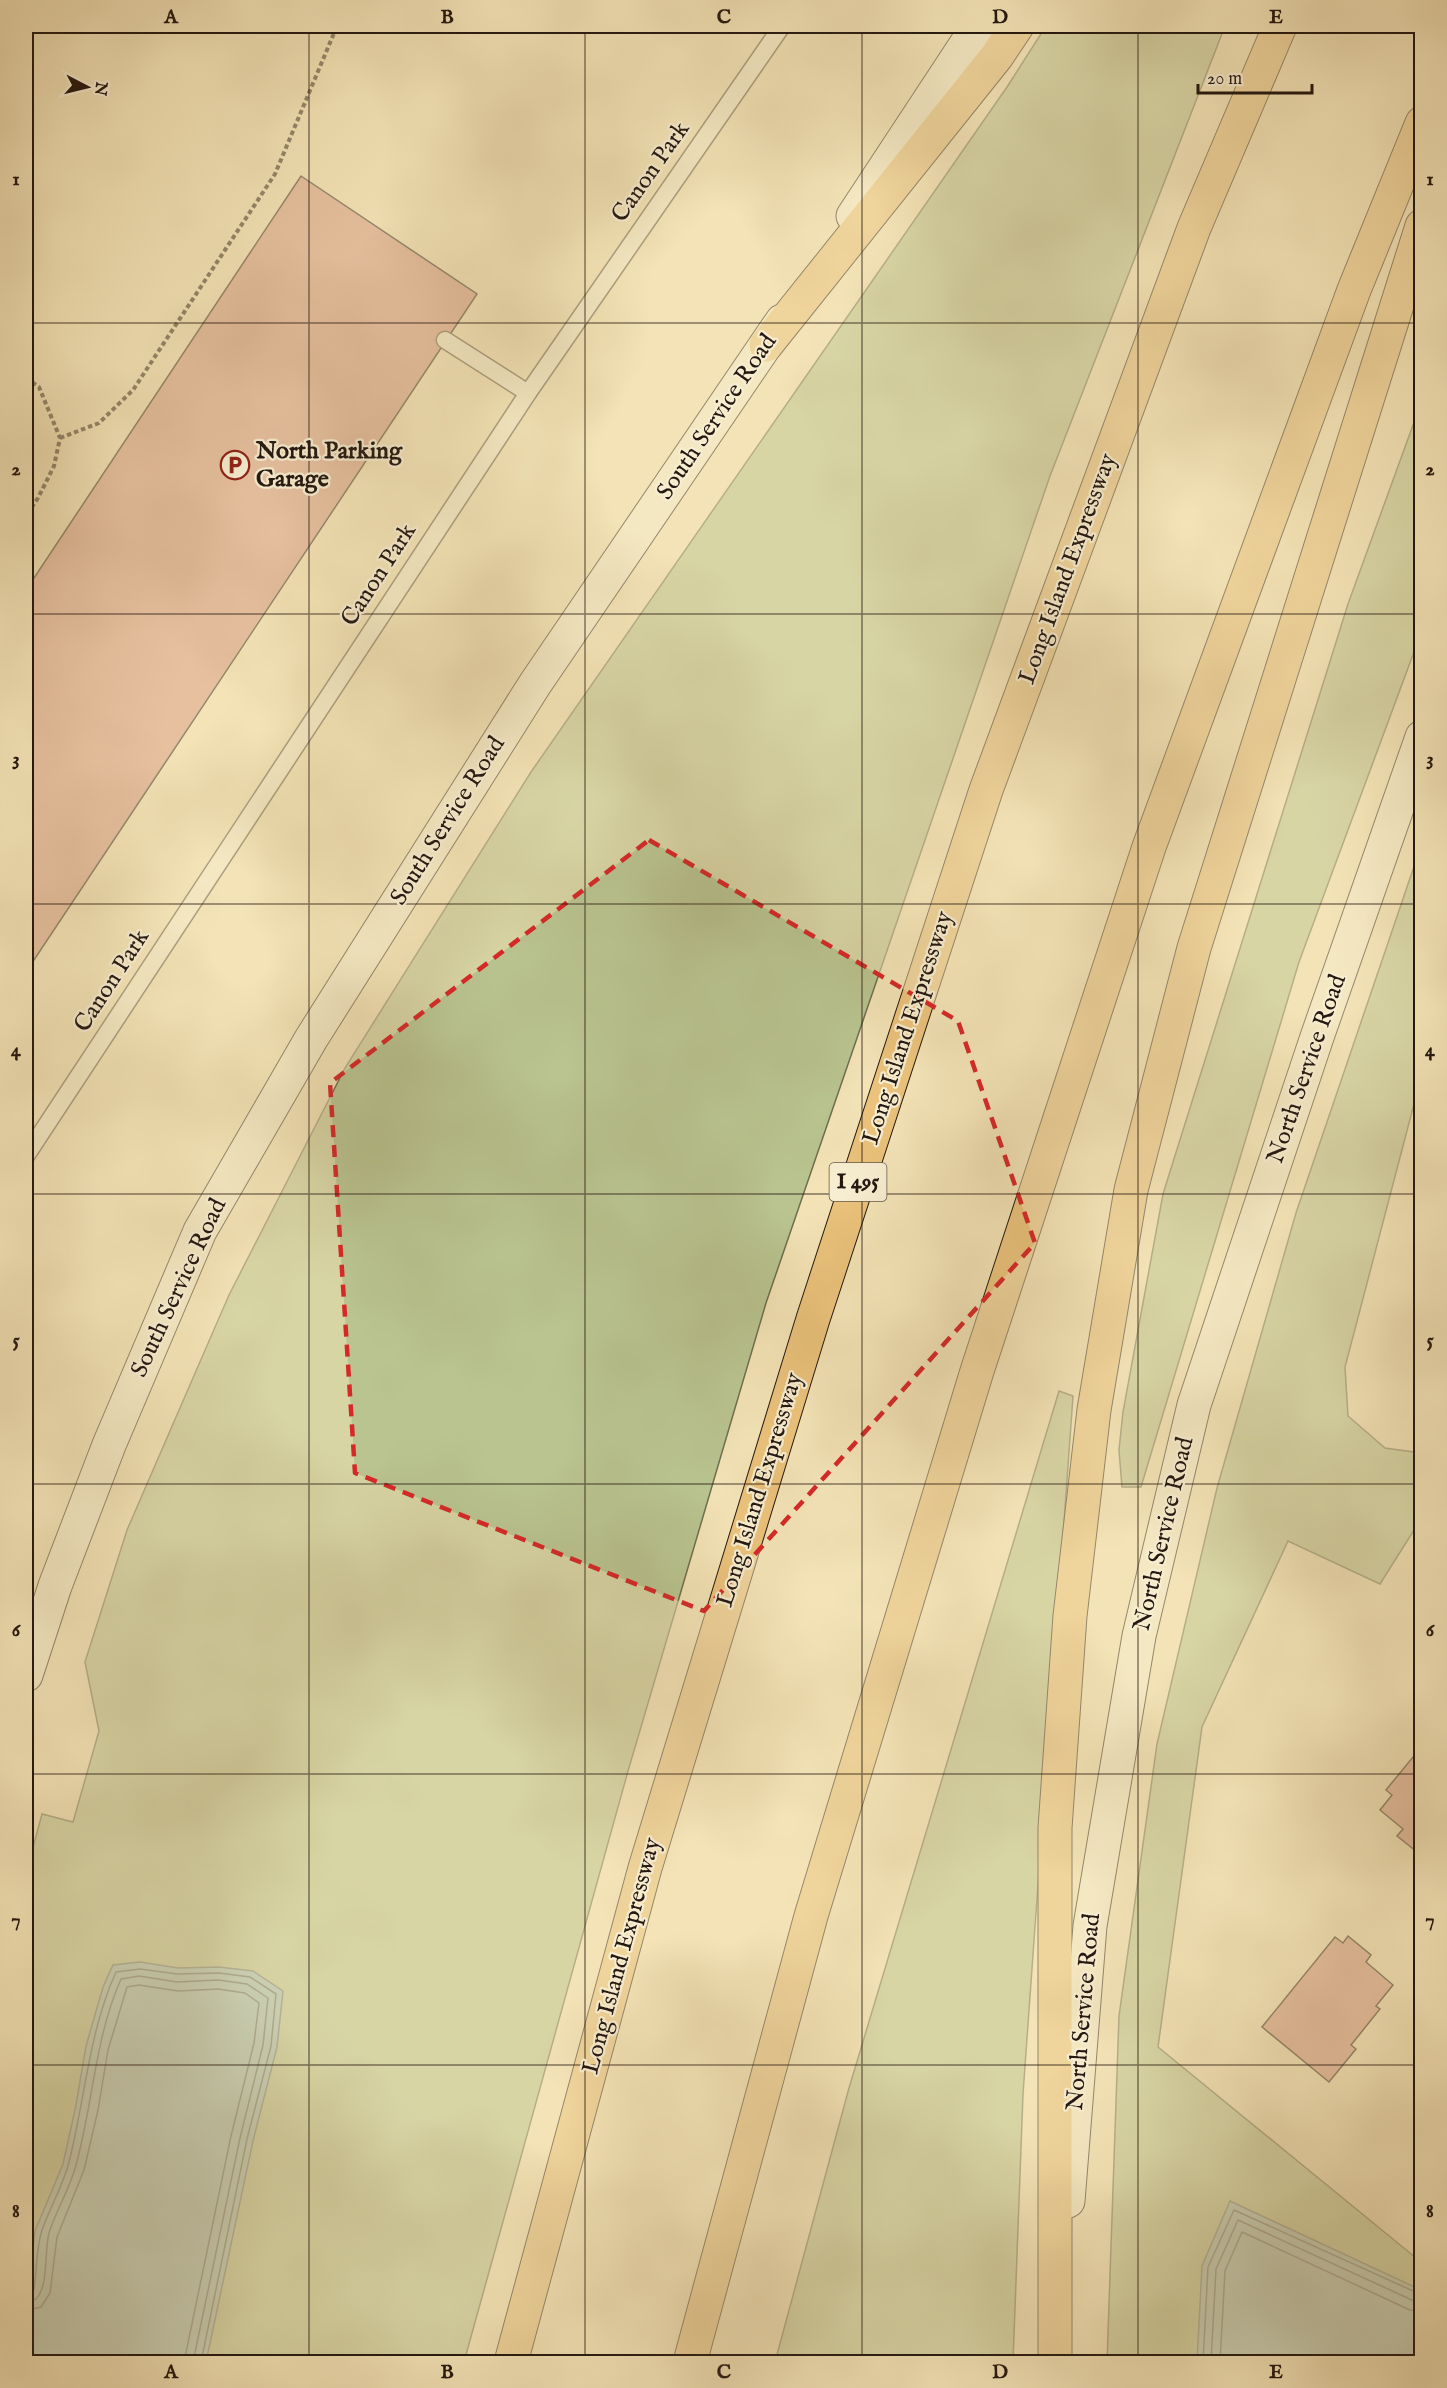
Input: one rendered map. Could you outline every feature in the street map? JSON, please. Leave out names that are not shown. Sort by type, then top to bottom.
[{"type":"highway","points":[[766,345],[997,56],[1017,26]]},
{"type":"highway","name":"Long Island Expressway","points":[[512,2362],[652,1845],[813,1319],[975,824],[1194,228],[1280,26]]},
{"type":"highway","points":[[690,2362],[811,1916],[977,1371],[1149,847],[1354,290],[1422,123]]},
{"type":"highway","points":[[1055,2362],[1055,1816],[1070,1616],[1094,1410],[1131,1190],[1194,948],[1422,226]]},
{"type":"main road","name":"South Service Road","points":[[26,1675],[55,1586],[109,1445],[200,1231],[310,1039],[529,694],[766,345],[978,26]]},
{"type":"main road","name":"North Service Road","points":[[1055,2362],[1090,1926],[1139,1636],[1194,1405],[1317,1037],[1422,737]]},
{"type":"lane","name":"Canon Park","points":[[26,1156],[528,393],[782,26]]},
{"type":"lane","points":[[446,340],[528,393]]},
{"type":"path","points":[[60,438],[99,423],[133,390],[274,174],[337,26]]},
{"type":"path","points":[[26,378],[39,387],[60,438],[54,466],[26,516]]},
{"type":"highlighted area","points":[[649,840],[958,1021],[1035,1243],[704,1611],[355,1473],[330,1083]]},
{"type":"green space","points":[[1046,26],[1225,26],[1050,476],[766,1303],[628,1771],[464,2362],[26,2362],[26,1873],[42,1814],[73,1822],[99,1731],[85,1662],[127,1530],[229,1295],[345,1068],[531,772],[1007,87]]},
{"type":"green space","points":[[1421,403],[1421,633],[1299,962],[1141,1487],[1122,1487],[1119,1450],[1123,1412],[1163,1194],[1348,604]]},
{"type":"green space","points":[[1421,846],[1421,1097],[1414,1104],[1345,1367],[1348,1416],[1385,1448],[1421,1453],[1421,1519],[1380,1584],[1288,1541],[1202,1727],[1158,2047],[1421,2262],[1421,2362],[1107,2362],[1119,2016],[1157,1744],[1217,1488],[1296,1213]]},
{"type":"green space","points":[[1059,1391],[1073,1396],[1023,2094],[1013,2362],[775,2362],[849,2088]]},
{"type":"water","points":[[140,1962],[178,1968],[219,1967],[253,1971],[283,1991],[277,2047],[253,2141],[206,2362],[26,2362],[26,2312],[35,2231],[63,2164],[86,2046],[103,1987],[113,1965]]},
{"type":"water","points":[[1230,2201],[1421,2290],[1421,2362],[1197,2362],[1202,2266]]},
{"type":"building","name":"North Parking Garage","points":[[301,176],[477,294],[26,972],[26,590]]},
{"type":"building","points":[[1422,1746],[1422,1856],[1397,1836],[1403,1829],[1380,1810],[1392,1795],[1386,1790]]},
{"type":"building","points":[[1348,1936],[1371,1955],[1366,1962],[1393,1985],[1376,2006],[1380,2009],[1351,2045],[1356,2049],[1329,2082],[1262,2027],[1335,1937],[1343,1943]]},
{"type":"place","name":"North Parking Garage","points":[[235,465]]}]
